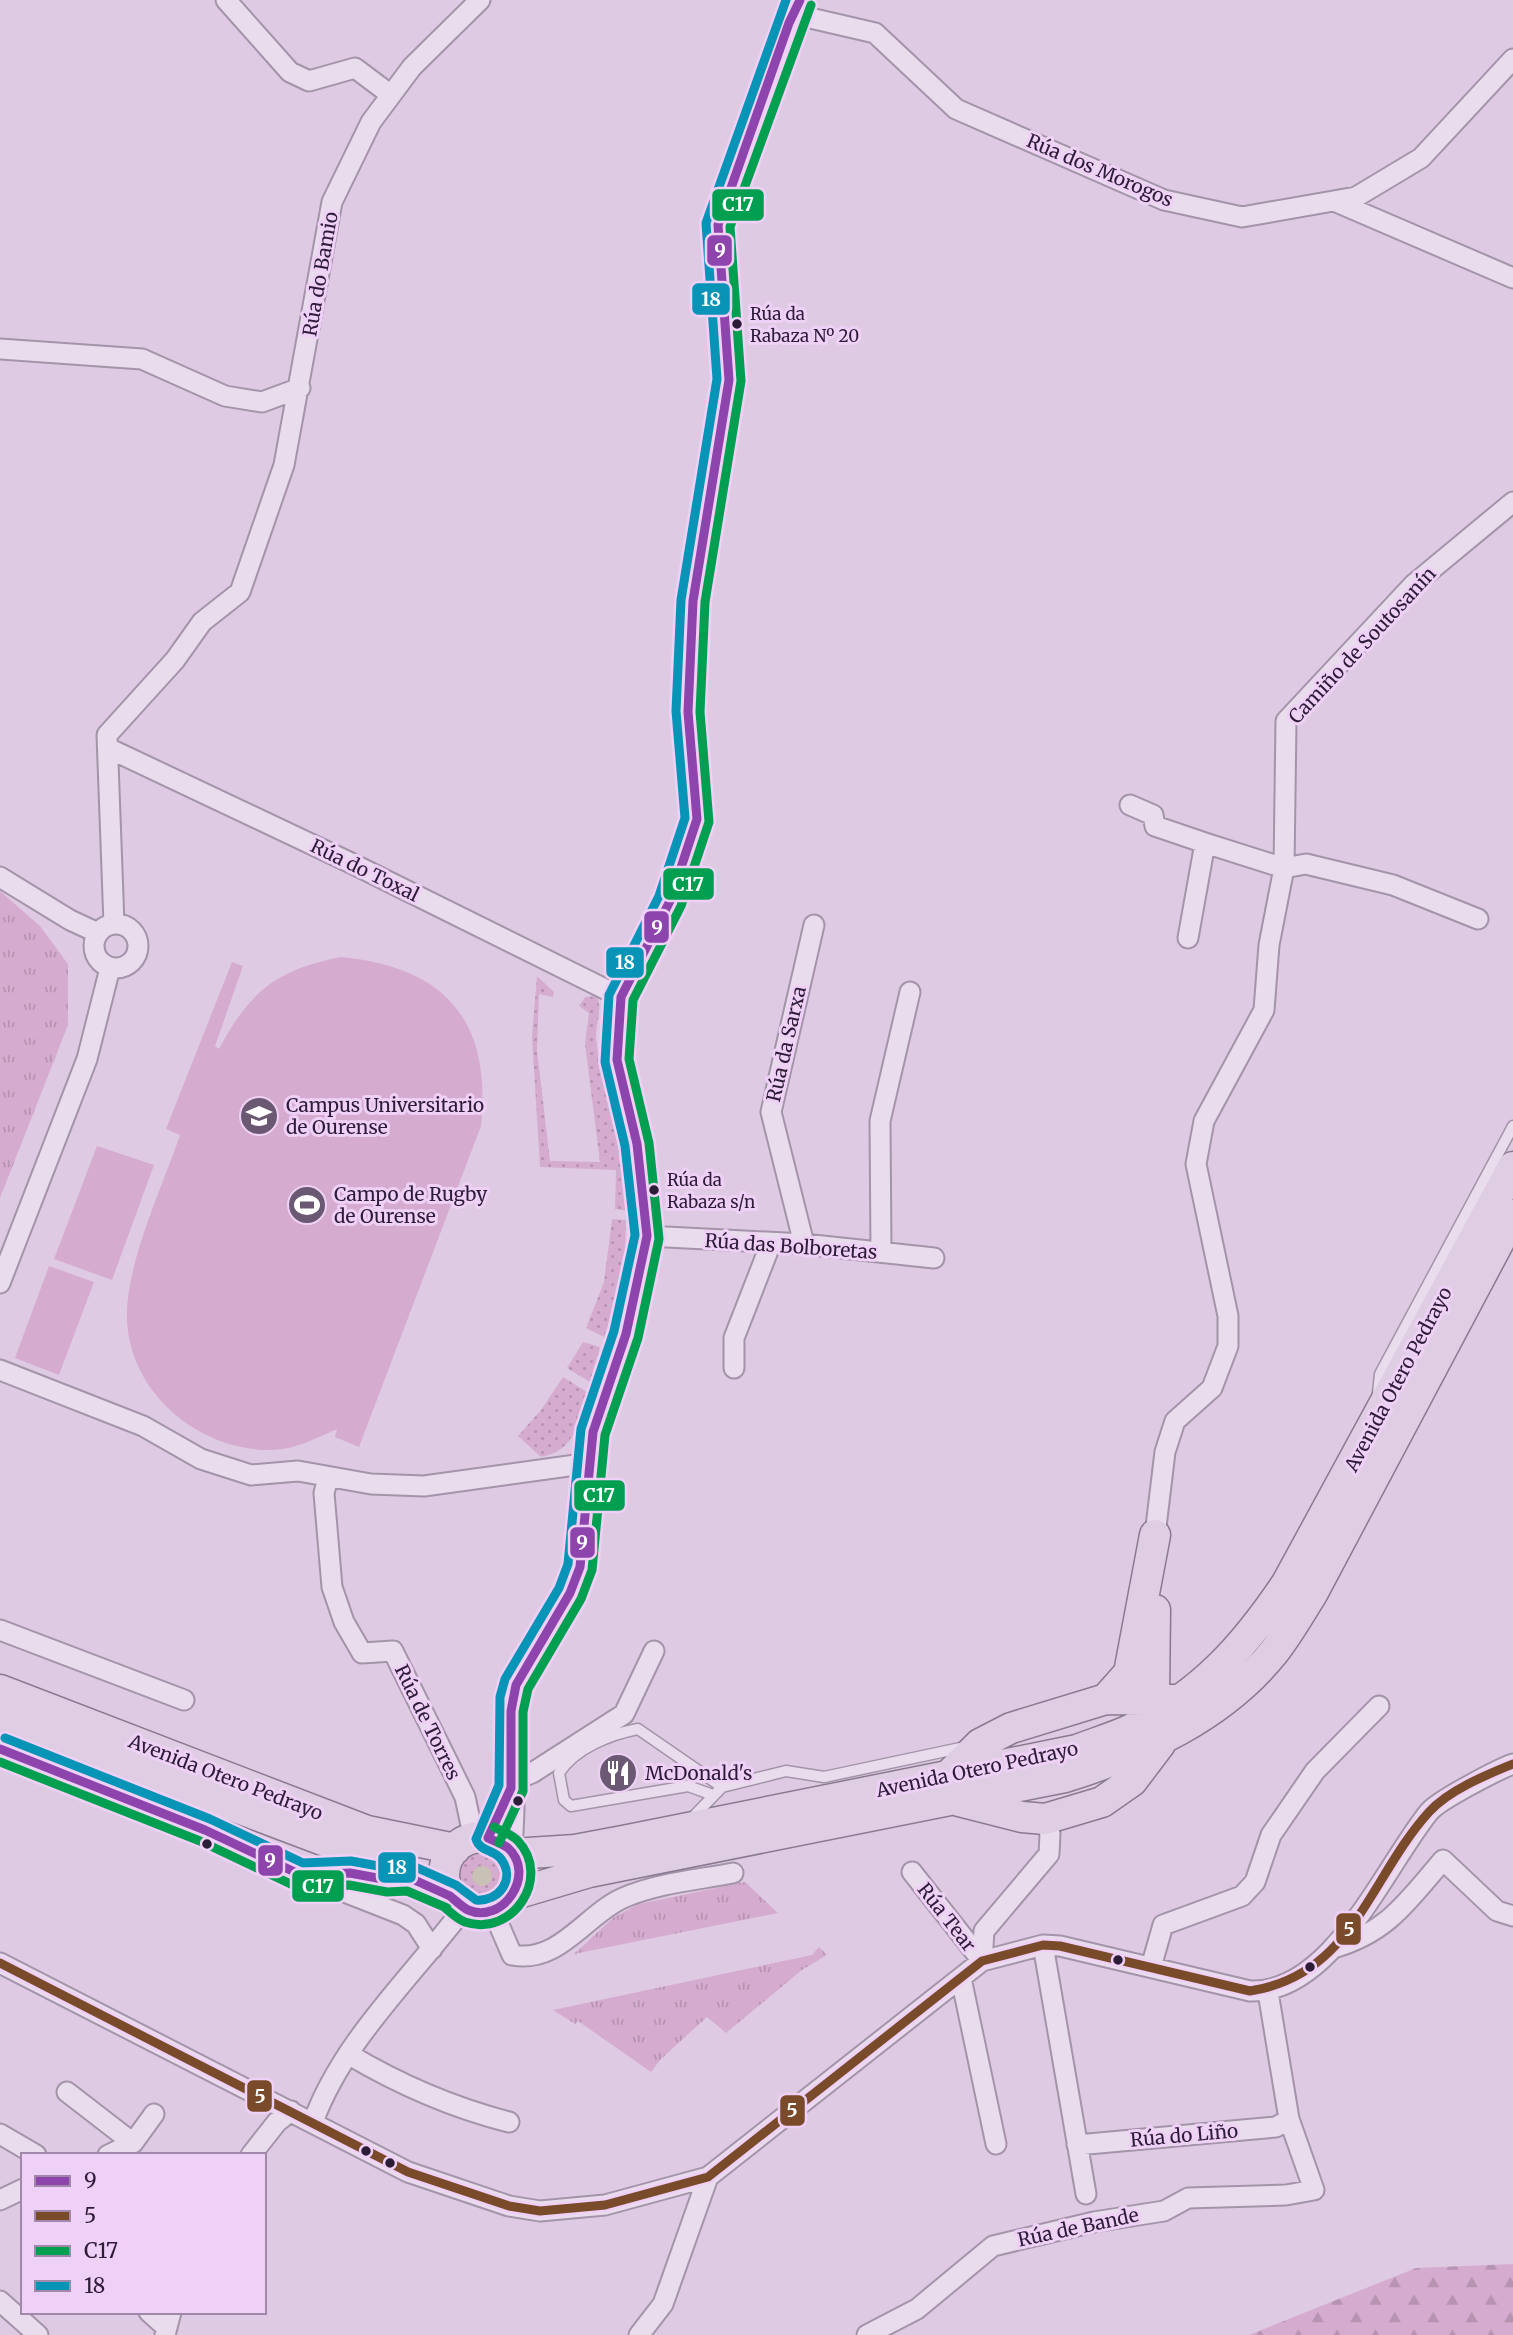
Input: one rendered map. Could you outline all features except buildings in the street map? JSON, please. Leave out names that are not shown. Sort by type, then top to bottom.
[{"type":"main road","name":"Avenida Otero Pedrayo","points":[[0,1718],[328,1842],[433,1891],[480,1903],[589,1872],[949,1788],[1002,1777],[1065,1777],[1115,1748],[1165,1737],[1209,1711],[1252,1635],[1287,1583],[1513,1167]]},
{"type":"main road","name":"Avenida Otero Pedrayo","points":[[1115,1748],[1131,1730],[1168,1698],[1230,1678],[1274,1652],[1312,1594],[1513,1215]]},
{"type":"main road","points":[[1155,1535],[1168,1698],[1106,1699],[1011,1728],[979,1744],[949,1788],[1034,1818],[1102,1802],[1132,1781],[1165,1737]]},
{"type":"main road","points":[[1106,1699],[1129,1672],[1155,1535]]},
{"type":"main road","name":"Avenida Otero Pedrayo","points":[[0,1690],[368,1831],[488,1845],[575,1850],[682,1828],[949,1788]]},
{"type":"main road","points":[[1069,1712],[1106,1722],[1115,1748],[1102,1802]]},
{"type":"main road","points":[[1011,1728],[1002,1777],[1034,1818]]},
{"type":"main road","points":[[488,1845],[520,1874],[480,1903],[444,1873],[488,1845]]},
{"type":"street","points":[[226,0],[290,72],[309,81],[355,68],[391,95]]},
{"type":"street","name":"Rúa do Bamio","points":[[108,748],[107,735],[175,660],[202,622],[240,592],[285,465],[332,202],[371,122],[412,67],[480,0]]},
{"type":"street","points":[[488,1845],[512,1784],[512,1698],[516,1685],[570,1593],[580,1567],[593,1432],[626,1334],[647,1236],[637,1144],[617,1060],[621,997],[670,901],[697,819],[688,712],[693,601],[729,380],[718,225],[797,7]]},
{"type":"street","name":"Rúa dos Morogos","points":[[797,7],[874,33],[956,108],[1164,200],[1242,217],[1356,197],[1421,158],[1513,59]]},
{"type":"street","points":[[1334,201],[1513,278]]},
{"type":"street","points":[[0,349],[142,359],[225,396],[262,401],[300,388]]},
{"type":"street","name":"Camiño de Soutosanín","points":[[1155,1535],[1165,1452],[1175,1421],[1212,1388],[1228,1346],[1228,1316],[1196,1164],[1204,1121],[1264,1010],[1269,945],[1284,868],[1286,721],[1415,584],[1513,502]]},
{"type":"street","points":[[108,748],[106,928],[94,943],[95,953],[110,968]]},
{"type":"street","name":"Rúa do Toxal","points":[[108,748],[351,863],[621,997]]},
{"type":"street","points":[[1130,805],[1153,815],[1155,826],[1205,843],[1284,868],[1306,864],[1393,885],[1478,919]]},
{"type":"street","points":[[1188,939],[1205,843]]},
{"type":"street","points":[[0,877],[70,920],[106,928],[128,927],[139,944],[130,964],[110,968]]},
{"type":"street","name":"Rúa da Sarxa","points":[[804,1244],[771,1112],[814,925]]},
{"type":"street","points":[[0,1283],[88,1059],[110,968]]},
{"type":"street","points":[[881,1252],[880,1121],[910,992]]},
{"type":"street","name":"Rúa das Bolboretas","points":[[647,1236],[804,1244],[934,1258]]},
{"type":"street","points":[[734,1368],[734,1338],[771,1243]]},
{"type":"street","points":[[0,1370],[143,1426],[201,1459],[251,1475],[298,1471],[328,1478],[424,1486],[590,1463]]},
{"type":"street","name":"Rúa de Torres","points":[[328,1478],[324,1493],[332,1587],[344,1622],[362,1653],[393,1651],[488,1845]]},
{"type":"street","points":[[0,1630],[184,1700]]},
{"type":"street","points":[[512,1784],[624,1714],[654,1651]]},
{"type":"street","points":[[1151,1967],[1163,1925],[1242,1896],[1255,1882],[1271,1835],[1315,1771],[1379,1706]]},
{"type":"street","name":"Avenida Otero Pedrayo","points":[[0,1749],[205,1830],[301,1875],[403,1916],[416,1924],[432,1949]]},
{"type":"street","points":[[0,1963],[408,2172],[509,2206],[540,2211],[606,2205],[708,2177],[982,1961],[1043,1945],[1250,1991],[1268,1992],[1297,1977],[1332,1949],[1353,1926],[1431,1810],[1513,1764]]},
{"type":"street","points":[[982,1961],[984,1931],[1049,1854],[1050,1834],[1034,1818]]},
{"type":"street","points":[[1332,1949],[1362,1940],[1394,1918],[1443,1860],[1497,1911],[1513,1916]]},
{"type":"street","name":"Rúa Tear","points":[[912,1872],[982,1961]]},
{"type":"street","name":"Avenida Otero Pedrayo","points":[[301,1875],[350,1873],[388,1880],[410,1878]]},
{"type":"street","points":[[313,2122],[322,2099],[348,2054],[432,1949],[480,1903],[512,1955],[527,1958],[554,1948],[620,1899],[653,1887],[733,1873]]},
{"type":"street","points":[[1043,1945],[1086,2194]]},
{"type":"street","points":[[961,1978],[996,2144]]},
{"type":"street","points":[[1268,1992],[1289,2119]]},
{"type":"street","points":[[348,2054],[424,2095],[465,2111],[509,2122]]},
{"type":"street","points":[[67,2092],[133,2143]]},
{"type":"street","points":[[253,2153],[277,2122],[291,2111]]},
{"type":"street","points":[[112,2153],[133,2143],[154,2114]]},
{"type":"street","name":"Rúa do Liño","points":[[1077,2145],[1276,2127],[1289,2119]]},
{"type":"street","name":"Rúa de Bande","points":[[867,2335],[917,2309],[993,2246],[1094,2222],[1164,2211],[1188,2198],[1286,2195],[1314,2190],[1289,2119]]},
{"type":"street","points":[[0,2134],[33,2153]]},
{"type":"street","points":[[639,2335],[663,2304],[708,2177]]},
{"type":"street","points":[[0,2200],[21,2190]]},
{"type":"street","points":[[0,2301],[38,2335]]},
{"type":"street","points":[[152,2314],[168,2325]]},
{"type":"lane","points":[[1376,1420],[1380,1374],[1513,1126]]},
{"type":"lane","points":[[713,1795],[688,1786],[571,1806],[564,1800],[559,1773],[566,1763],[613,1733],[638,1729],[722,1787]]},
{"type":"lane","points":[[682,1828],[722,1787],[786,1771],[824,1777],[979,1744]]},
{"type":"green space","points":[[0,891],[40,926],[68,964],[68,1025],[0,1198]]},
{"type":"green space","points":[[341,957],[377,963],[408,973],[434,987],[454,1006],[469,1029],[478,1056],[482,1089],[481,1126],[359,1447],[335,1437],[337,1429],[288,1448],[245,1448],[219,1441],[195,1429],[155,1394],[141,1372],[131,1347],[127,1320],[132,1275],[146,1227],[180,1135],[166,1129],[232,962],[243,966],[215,1046],[219,1049],[242,1012],[267,986],[299,969]]},
{"type":"green space","points":[[537,976],[554,992],[553,997],[539,994],[537,1050],[550,1161],[600,1162],[585,1044],[589,1013],[579,1006],[585,997],[597,996],[599,1007],[596,1039],[599,1061],[624,1168],[630,1211],[615,1209],[616,1170],[540,1167],[532,1037]]},
{"type":"green space","points":[[97,1146],[154,1165],[112,1280],[54,1259]]},
{"type":"green space","points":[[612,1219],[626,1220],[624,1279],[604,1337],[586,1328],[604,1282]]},
{"type":"green space","points":[[49,1266],[94,1282],[59,1375],[15,1358]]},
{"type":"green space","points":[[583,1342],[600,1347],[590,1382],[567,1368]]},
{"type":"green space","points":[[563,1377],[587,1392],[574,1434],[562,1448],[541,1457],[518,1436],[541,1410]]},
{"type":"green space","points":[[483,1852],[499,1859],[506,1875],[499,1891],[483,1898],[467,1891],[460,1875],[467,1859]]},
{"type":"green space","points":[[745,1882],[778,1913],[574,1954],[614,1917],[639,1904]]},
{"type":"green space","points":[[819,1947],[827,1955],[802,1970],[726,2033],[707,2017],[660,2060],[651,2072],[578,2021],[575,2024],[553,2010],[812,1955]]},
{"type":"green space","points":[[1513,2264],[1513,2335],[1249,2335],[1416,2268]]},
{"type":"shaded area","points":[[478,1866],[486,1866],[492,1876],[486,1886],[478,1886],[472,1880],[472,1872]]},
{"type":"transit line","name":"18","points":[[5,1738],[210,1819],[303,1863],[351,1861],[389,1868],[413,1866],[456,1885],[476,1900],[492,1897],[503,1888],[507,1874],[501,1859],[480,1846],[476,1839],[499,1785],[500,1697],[505,1679],[559,1588],[568,1564],[581,1429],[614,1331],[635,1235],[625,1146],[605,1062],[609,995],[659,896],[685,818],[676,711],[681,600],[717,379],[706,223],[786,0]]},
{"type":"transit line","name":"9","points":[[488,1838],[511,1788],[511,1711],[516,1685],[570,1593],[580,1567],[593,1432],[626,1334],[647,1236],[637,1144],[617,1060],[621,997],[670,901],[697,819],[688,712],[693,601],[729,380],[718,225],[789,23],[800,0]]},
{"type":"transit line","name":"C17","points":[[499,1843],[523,1791],[523,1712],[528,1689],[581,1599],[592,1570],[605,1435],[638,1338],[659,1239],[649,1143],[629,1059],[633,1000],[681,906],[709,822],[700,712],[705,602],[741,381],[730,227],[811,5]]},
{"type":"transit line","name":"9","points":[[0,1749],[205,1830],[301,1875],[350,1873],[388,1880],[410,1878],[450,1896]]},
{"type":"transit line","name":"C17","points":[[0,1762],[200,1841],[297,1887],[349,1885],[387,1892],[407,1891],[447,1908]]},
{"type":"transit line","name":"5","points":[[0,1963],[408,2172],[509,2206],[540,2211],[605,2205],[708,2177],[982,1961],[1043,1945],[1060,1946],[1250,1991],[1285,1981],[1313,1966],[1336,1945],[1356,1920],[1408,1838],[1437,1804],[1468,1784],[1513,1764]]},
{"type":"transit line","name":"C17","points":[[443,1906],[462,1921],[482,1925],[498,1921],[512,1913],[522,1901],[529,1887],[531,1871],[527,1855],[516,1839],[494,1827]]},
{"type":"transit line","name":"9","points":[[450,1896],[468,1910],[481,1913],[504,1904],[512,1894],[519,1871],[516,1859],[508,1848],[488,1838]]},
{"type":"place","name":"Rúa da Rabaza Nº 20","points":[[737,324]]},
{"type":"place","name":"Campus Universitario de Ourense","points":[[259,1116]]},
{"type":"place","name":"Rúa da Rabaza s/n","points":[[654,1190]]},
{"type":"place","name":"Campo de Rugby de Ourense","points":[[307,1205]]},
{"type":"place","name":"McDonald's","points":[[618,1773]]}]
